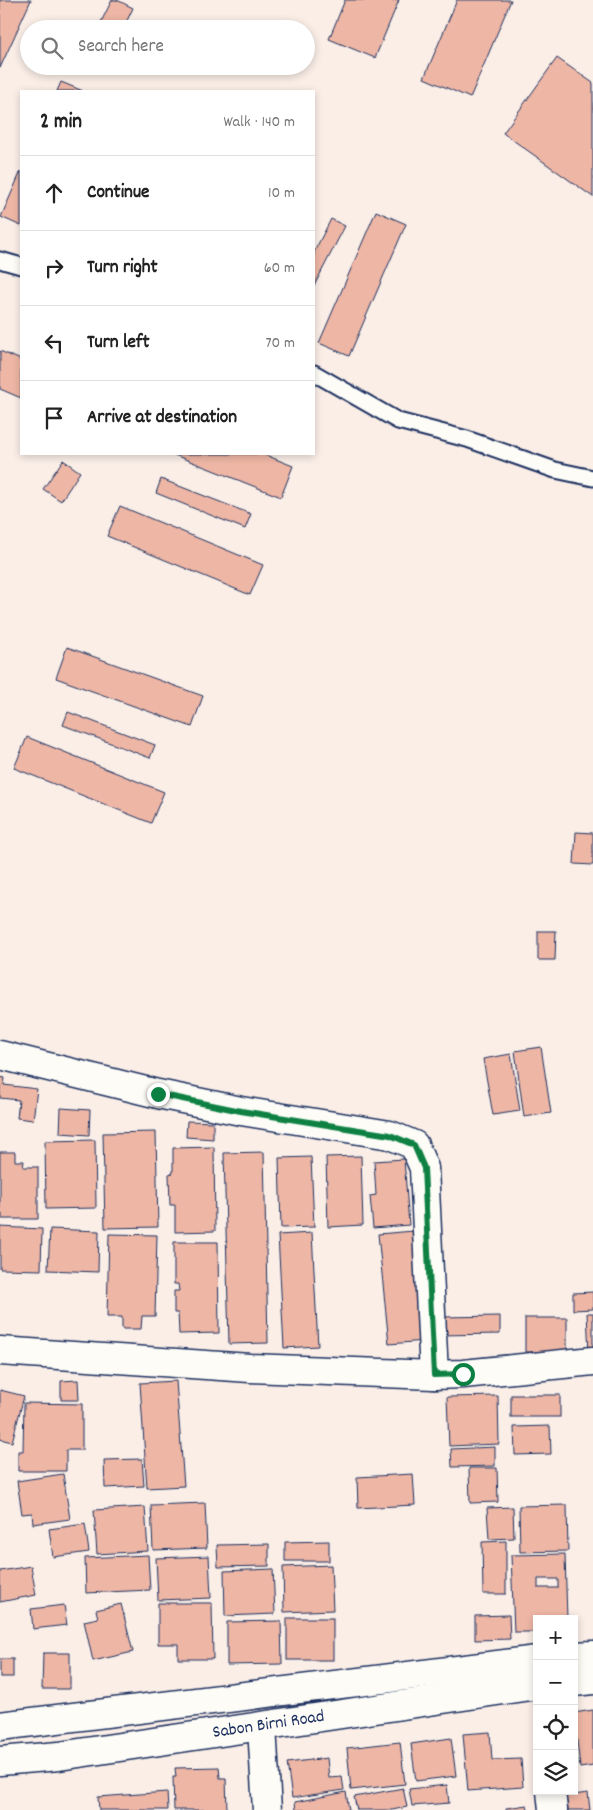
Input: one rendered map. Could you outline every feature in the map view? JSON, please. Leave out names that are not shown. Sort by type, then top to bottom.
[{"type":"street","points":[[0,1056],[158,1094],[241,1111],[390,1135],[414,1145],[424,1168],[434,1375]]},
{"type":"street","points":[[0,1351],[250,1368],[434,1375],[463,1374],[593,1360]]},
{"type":"street","points":[[578,1656],[593,1655]]},
{"type":"street","name":"Sabon Birni Road","points":[[0,1726],[533,1660]]},
{"type":"street","points":[[578,1682],[593,1680]]},
{"type":"street","name":"Sabon Birni Road","points":[[0,1761],[58,1756],[533,1686]]},
{"type":"street","points":[[262,1727],[268,1810]]},
{"type":"street","points":[[551,1795],[553,1810]]},
{"type":"lane","points":[[0,260],[20,266]]},
{"type":"lane","points":[[315,374],[398,421],[467,439],[554,470],[593,478]]},
{"type":"building","points":[[0,0],[31,0],[22,20],[20,20],[20,24],[0,68]]},
{"type":"building","points":[[112,0],[117,0],[133,8],[127,20],[102,20]]},
{"type":"building","points":[[345,0],[399,0],[375,58],[329,39]]},
{"type":"building","points":[[457,0],[511,0],[470,98],[424,78]]},
{"type":"building","points":[[557,58],[593,83],[593,197],[503,133]]},
{"type":"building","points":[[61,82],[81,90],[57,90]]},
{"type":"building","points":[[20,173],[20,226],[1,217]]},
{"type":"building","points":[[376,211],[406,224],[349,356],[319,343]]},
{"type":"building","points":[[331,219],[345,226],[315,284],[315,250]]},
{"type":"building","points":[[0,351],[20,360],[20,398],[0,389]]},
{"type":"building","points":[[175,455],[266,455],[293,466],[281,497]]},
{"type":"building","points":[[63,460],[80,472],[61,501],[43,489]]},
{"type":"building","points":[[161,479],[251,514],[245,529],[156,493]]},
{"type":"building","points":[[120,506],[263,565],[250,595],[107,536]]},
{"type":"building","points":[[67,647],[203,696],[192,727],[56,678]]},
{"type":"building","points":[[68,712],[155,745],[150,758],[63,725]]},
{"type":"building","points":[[27,737],[164,792],[151,823],[14,768]]},
{"type":"building","points":[[576,832],[593,833],[593,865],[574,864]]},
{"type":"building","points":[[538,931],[556,931],[555,960],[538,960]]},
{"type":"building","points":[[541,1047],[551,1113],[524,1117],[515,1051]]},
{"type":"building","points":[[511,1054],[520,1111],[493,1115],[483,1059]]},
{"type":"building","points":[[0,1077],[5,1078],[4,1085],[37,1089],[33,1120],[17,1118],[19,1100],[0,1098]]},
{"type":"building","points":[[61,1108],[90,1110],[89,1135],[60,1133]]},
{"type":"building","points":[[187,1121],[213,1122],[213,1139],[186,1137]]},
{"type":"building","points":[[156,1132],[158,1227],[105,1228],[103,1133]]},
{"type":"building","points":[[95,1140],[96,1208],[46,1209],[45,1141]]},
{"type":"building","points":[[214,1147],[215,1231],[175,1232],[175,1205],[170,1205],[169,1174],[173,1173],[173,1148]]},
{"type":"building","points":[[0,1152],[15,1152],[15,1161],[24,1161],[23,1167],[38,1167],[38,1219],[2,1219],[2,1214],[0,1214]]},
{"type":"building","points":[[264,1152],[268,1343],[229,1344],[224,1153]]},
{"type":"building","points":[[361,1156],[363,1225],[328,1227],[326,1157]]},
{"type":"building","points":[[311,1157],[314,1227],[281,1228],[279,1158]]},
{"type":"building","points":[[404,1159],[409,1225],[373,1228],[370,1196],[376,1195],[374,1161]]},
{"type":"building","points":[[0,1227],[42,1229],[41,1270],[0,1269]]},
{"type":"building","points":[[50,1229],[99,1231],[98,1272],[48,1270]]},
{"type":"building","points":[[414,1231],[425,1341],[389,1344],[378,1234]]},
{"type":"building","points":[[312,1233],[318,1346],[284,1348],[278,1235]]},
{"type":"building","points":[[109,1234],[157,1235],[155,1316],[142,1316],[141,1329],[122,1329],[122,1317],[107,1317]]},
{"type":"building","points":[[174,1242],[218,1242],[219,1333],[179,1334],[178,1313],[174,1313],[174,1291],[179,1291],[178,1284],[174,1284]]},
{"type":"building","points":[[593,1292],[593,1309],[573,1310],[573,1293]]},
{"type":"building","points":[[587,1313],[593,1313],[593,1354],[589,1354]]},
{"type":"building","points":[[500,1316],[500,1334],[440,1335],[440,1317]]},
{"type":"building","points":[[525,1318],[567,1318],[567,1352],[525,1352]]},
{"type":"building","points":[[78,1380],[79,1400],[61,1400],[61,1381]]},
{"type":"building","points":[[176,1381],[184,1486],[147,1488],[140,1383]]},
{"type":"building","points":[[0,1390],[24,1396],[12,1442],[0,1439]]},
{"type":"building","points":[[511,1395],[560,1395],[560,1417],[511,1417]]},
{"type":"building","points":[[498,1396],[499,1444],[449,1446],[447,1397]]},
{"type":"building","points":[[24,1403],[82,1404],[82,1450],[66,1450],[66,1471],[18,1471],[18,1451],[23,1451]]},
{"type":"building","points":[[550,1426],[551,1454],[515,1455],[514,1427]]},
{"type":"building","points":[[495,1447],[495,1466],[452,1467],[451,1449]]},
{"type":"building","points":[[142,1459],[144,1486],[105,1488],[104,1460]]},
{"type":"building","points":[[469,1468],[497,1468],[498,1502],[470,1503]]},
{"type":"building","points":[[63,1474],[70,1519],[33,1524],[32,1513],[22,1514],[17,1481]]},
{"type":"building","points":[[413,1474],[415,1505],[358,1508],[357,1477]]},
{"type":"building","points":[[205,1503],[207,1548],[153,1550],[151,1505]]},
{"type":"building","points":[[567,1505],[568,1551],[520,1552],[519,1506]]},
{"type":"building","points":[[145,1507],[148,1551],[97,1554],[94,1510]]},
{"type":"building","points":[[513,1507],[514,1538],[489,1539],[487,1508]]},
{"type":"building","points":[[85,1524],[89,1552],[53,1557],[49,1529]]},
{"type":"building","points":[[329,1541],[329,1561],[285,1561],[285,1542]]},
{"type":"building","points":[[506,1541],[506,1594],[483,1594],[482,1542]]},
{"type":"building","points":[[269,1544],[269,1566],[218,1567],[217,1545]]},
{"type":"building","points":[[565,1554],[567,1615],[533,1615],[533,1632],[514,1632],[511,1555]],"holes":[[[538,1579],[558,1579],[558,1588],[538,1588]]]},
{"type":"building","points":[[148,1555],[150,1590],[86,1593],[85,1558]]},
{"type":"building","points":[[209,1556],[211,1598],[158,1600],[156,1558]]},
{"type":"building","points":[[331,1565],[333,1610],[284,1612],[283,1567]]},
{"type":"building","points":[[31,1566],[36,1595],[0,1602],[0,1571]]},
{"type":"building","points":[[273,1569],[275,1614],[225,1616],[224,1571]]},
{"type":"building","points":[[158,1603],[212,1603],[213,1659],[178,1659],[178,1644],[158,1644]]},
{"type":"building","points":[[121,1604],[133,1652],[93,1661],[84,1621],[98,1618],[96,1610]]},
{"type":"building","points":[[64,1605],[67,1625],[33,1629],[31,1609]]},
{"type":"building","points":[[509,1615],[510,1639],[475,1640],[475,1616]]},
{"type":"building","points":[[287,1618],[333,1618],[333,1660],[287,1660]]},
{"type":"building","points":[[281,1621],[282,1664],[227,1665],[227,1622]]},
{"type":"building","points":[[43,1653],[70,1653],[70,1689],[42,1689]]},
{"type":"building","points":[[0,1659],[13,1659],[13,1677],[0,1677]]},
{"type":"building","points":[[593,1710],[593,1766],[580,1768],[578,1712]]},
{"type":"building","points":[[490,1732],[492,1760],[521,1759],[523,1787],[468,1791],[463,1734]]},
{"type":"building","points":[[451,1738],[456,1776],[416,1781],[411,1744]]},
{"type":"building","points":[[400,1742],[405,1784],[351,1790],[347,1748]]},
{"type":"building","points":[[327,1758],[329,1778],[342,1777],[344,1790],[292,1798],[287,1763]]},
{"type":"building","points":[[219,1767],[220,1778],[226,1778],[227,1810],[174,1810],[173,1777],[176,1777],[175,1768]]},
{"type":"building","points":[[447,1785],[449,1803],[412,1806],[409,1789]]},
{"type":"building","points":[[403,1788],[407,1807],[392,1810],[357,1810],[354,1797]]},
{"type":"building","points":[[167,1792],[168,1810],[99,1810],[98,1797]]},
{"type":"building","points":[[346,1792],[349,1810],[296,1810],[295,1802]]},
{"type":"building","points":[[588,1793],[590,1810],[568,1810],[566,1796]]},
{"type":"building","points":[[527,1805],[528,1810],[506,1810],[506,1808]]},
{"type":"route","points":[[158,1094],[241,1111],[390,1135],[414,1145],[424,1168],[434,1375],[463,1374]]}]
